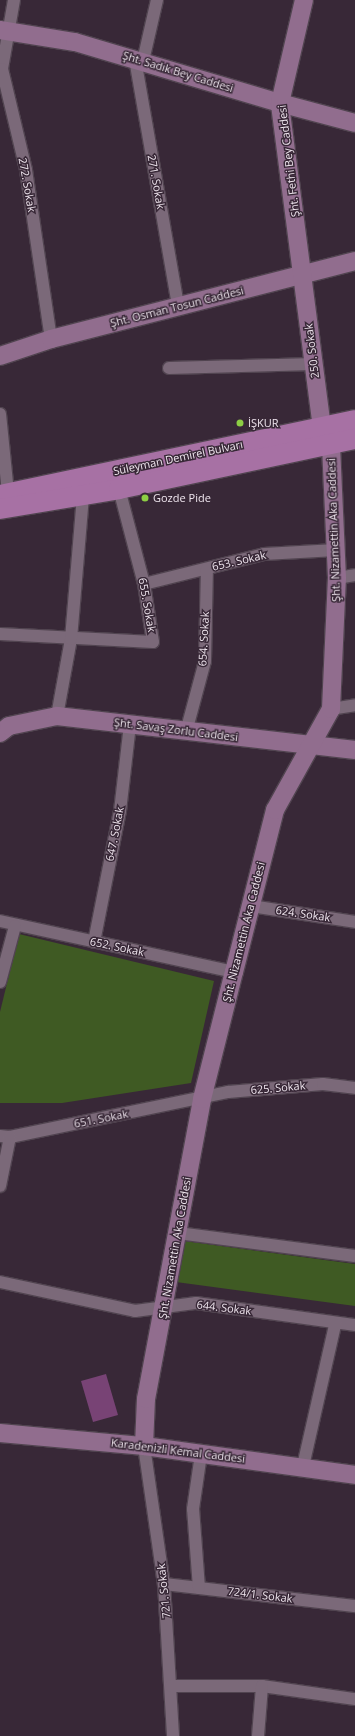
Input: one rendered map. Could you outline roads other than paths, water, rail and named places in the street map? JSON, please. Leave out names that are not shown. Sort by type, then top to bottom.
[{"type":"main road","name":"Süleyman Demirel Bulvarı","points":[[3,499],[83,495],[119,489],[326,436],[355,420]]},
{"type":"main road","name":"Süleyman Demirel Bulvarı","points":[[3,499],[326,436],[355,439]]},
{"type":"street","name":"272. Sokak","points":[[14,0],[3,30],[2,69],[26,170],[52,339]]},
{"type":"street","points":[[139,60],[157,0]]},
{"type":"street","name":"Şht. Fethi Bey Caddesi","points":[[303,275],[280,103],[304,0]]},
{"type":"street","name":"Şht. Sadık Bey Caddesi","points":[[3,30],[75,42],[280,103],[355,123]]},
{"type":"street","name":"271. Sokak","points":[[139,60],[178,306]]},
{"type":"street","name":"Şht. Osman Tosun Caddesi","points":[[0,356],[52,339],[355,261]]},
{"type":"street","name":"250. Sokak","points":[[303,275],[314,364],[326,436]]},
{"type":"street","points":[[169,368],[314,364]]},
{"type":"street","points":[[0,414],[3,499]]},
{"type":"street","name":"Şht. Nizamettin Aka Caddesi","points":[[144,1446],[146,1399],[165,1308],[202,1099],[275,810],[312,746],[331,709],[337,578],[326,436]]},
{"type":"street","name":"655. Sokak","points":[[0,634],[70,639],[154,642],[144,584],[119,489]]},
{"type":"street","points":[[57,716],[70,639],[83,495]]},
{"type":"street","name":"653. Sokak","points":[[144,584],[264,554],[336,550]]},
{"type":"street","name":"654. Sokak","points":[[186,732],[205,661],[206,569]]},
{"type":"street","points":[[337,578],[355,575]]},
{"type":"street","points":[[331,709],[355,705]]},
{"type":"street","name":"Şht. Savaş Zorlu Caddesi","points":[[0,733],[9,726],[57,716],[186,732],[355,750]]},
{"type":"street","name":"647. Sokak","points":[[94,942],[120,811],[130,725]]},
{"type":"street","name":"624. Sokak","points":[[251,906],[355,922]]},
{"type":"street","name":"652. Sokak","points":[[0,921],[15,926],[234,972]]},
{"type":"street","points":[[0,982],[15,926]]},
{"type":"street","name":"625. Sokak","points":[[202,1099],[228,1092],[323,1084],[355,1088]]},
{"type":"street","name":"651. Sokak","points":[[5,1137],[202,1099]]},
{"type":"street","points":[[0,1186],[5,1137]]},
{"type":"street","points":[[178,1233],[355,1256]]},
{"type":"street","name":"644. Sokak","points":[[0,1282],[136,1311],[196,1304],[335,1325],[355,1326]]},
{"type":"street","points":[[302,1466],[335,1325]]},
{"type":"street","name":"Karadenizli Kemal Caddesi","points":[[0,1434],[144,1446],[302,1466],[355,1475]]},
{"type":"street","name":"721. Sokak","points":[[144,1446],[164,1584],[173,1736]]},
{"type":"street","points":[[199,1588],[193,1509],[202,1454]]},
{"type":"street","name":"724/1. Sokak","points":[[164,1584],[355,1606]]},
{"type":"street","points":[[171,1686],[262,1686],[355,1699]]},
{"type":"street","points":[[258,1736],[262,1686]]},
{"type":"place","name":"İŞKUR","points":[[240,423]]},
{"type":"place","name":"Gozde Pide","points":[[145,498]]}]
